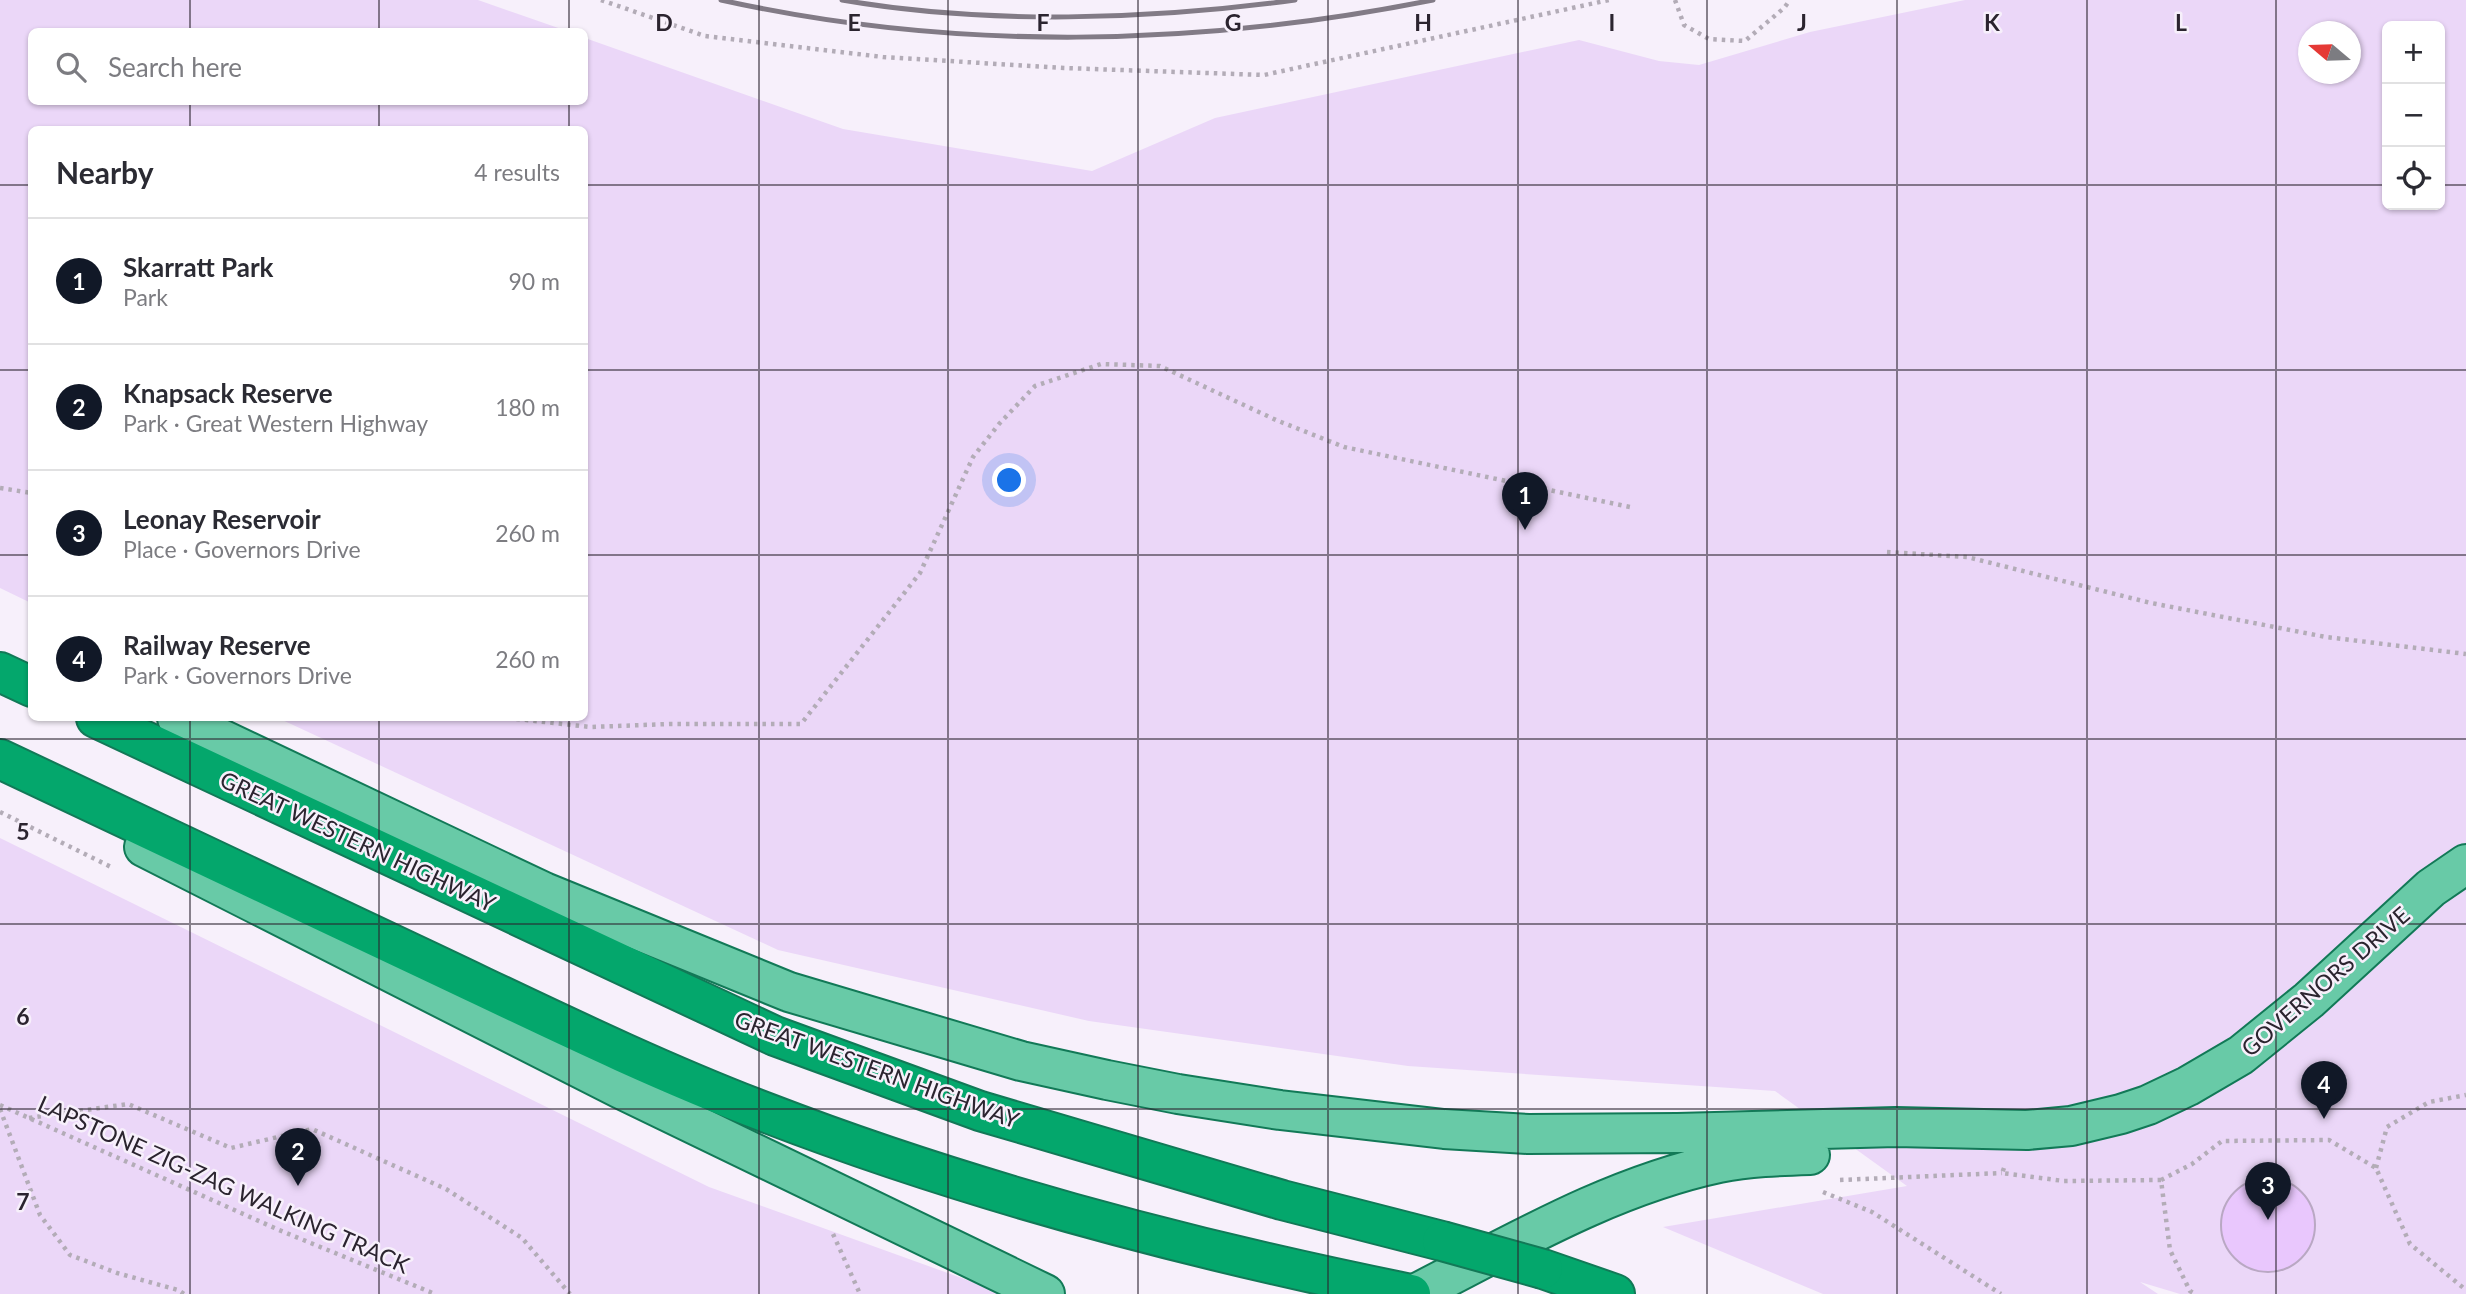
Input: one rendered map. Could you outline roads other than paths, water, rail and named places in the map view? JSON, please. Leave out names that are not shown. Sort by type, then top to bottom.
[{"type":"highway","points":[[0,672],[28,685]]},
{"type":"highway","name":"GREAT WESTERN HIGHWAY","points":[[102,721],[775,1036],[980,1111],[1282,1200],[1543,1269],[1615,1294]]},
{"type":"highway","points":[[2,760],[615,1049],[767,1113],[960,1181],[1161,1237],[1354,1283],[1413,1294]]},
{"type":"main road","points":[[183,721],[544,892],[789,992],[1033,1064],[1178,1094],[1339,1118],[1444,1129],[1528,1134],[1896,1127],[2017,1130]]},
{"type":"main road","points":[[2,760],[57,800],[103,827],[621,1089],[1045,1294]]},
{"type":"main road","name":"GOVERNORS DRIVE","points":[[2017,1130],[2071,1126],[2121,1114],[2148,1105],[2211,1074],[2265,1038],[2431,888],[2466,864]]},
{"type":"main road","points":[[1413,1294],[1559,1220],[1631,1190],[1693,1170],[1760,1157],[1897,1150],[2017,1130]]},
{"type":"railway","points":[[721,0],[809,17],[898,29],[1077,37],[1256,27],[1345,16],[1433,0]]},
{"type":"railway","points":[[842,0],[953,13],[1068,17],[1183,12],[1295,0]]},
{"type":"place","name":"Skarratt Park","points":[[1525,530]]},
{"type":"place","name":"Railway Reserve","points":[[2324,1119]]},
{"type":"place","name":"Knapsack Reserve","points":[[298,1186]]},
{"type":"place","name":"Leonay Reservoir","points":[[2268,1220]]}]
